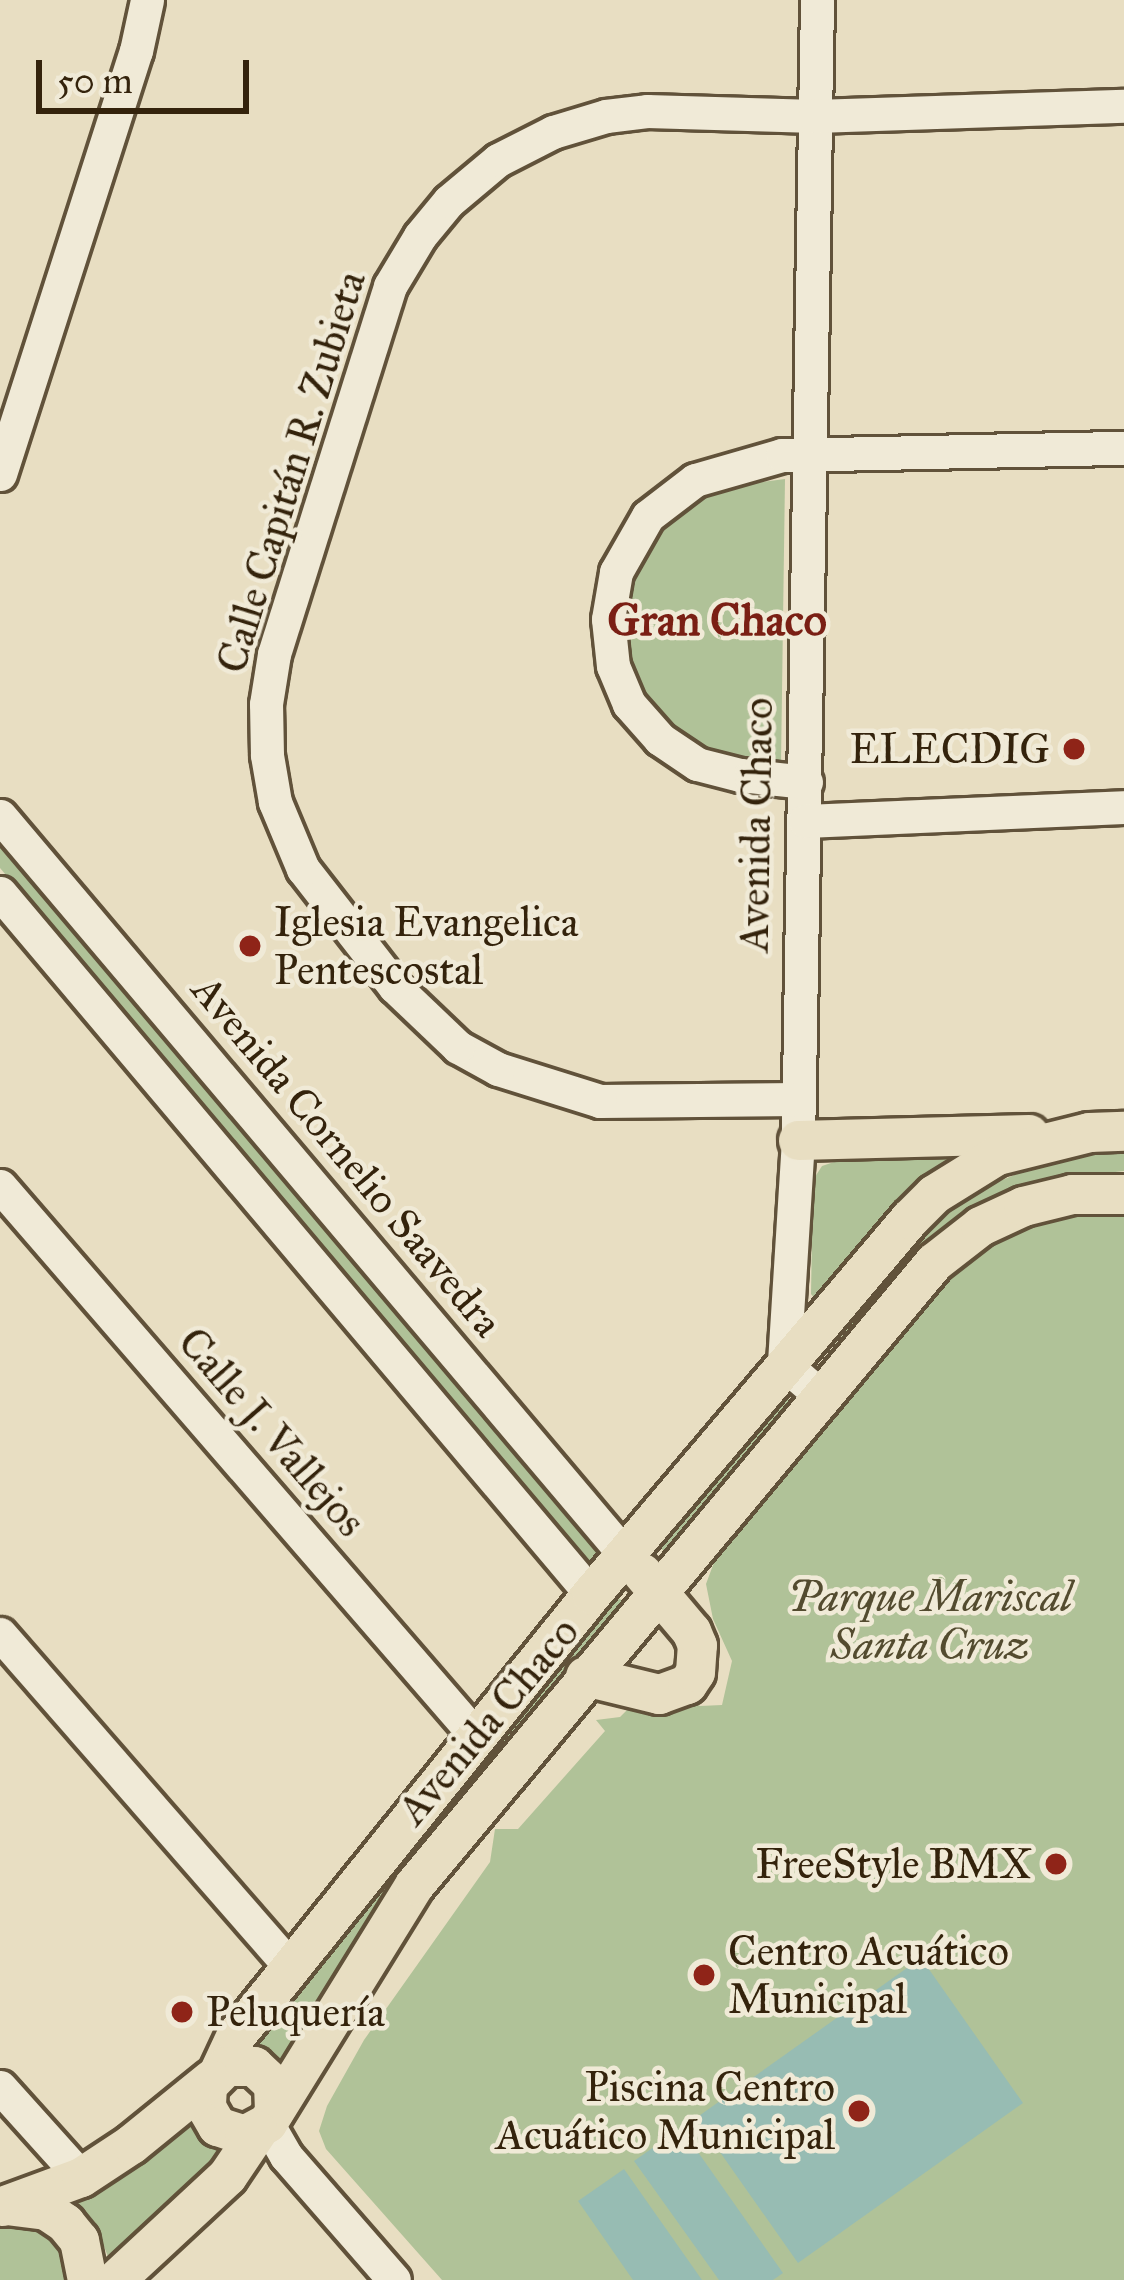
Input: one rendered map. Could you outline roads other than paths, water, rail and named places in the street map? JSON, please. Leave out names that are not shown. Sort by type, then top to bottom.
[{"type":"main road","points":[[798,1140],[1106,1132]]},
{"type":"main road","points":[[784,1364],[934,1194],[997,1155],[1106,1132]]},
{"type":"main road","name":"Avenida Chaco","points":[[115,2280],[227,2176],[414,1886],[934,1262],[980,1226],[1023,1206],[1072,1194],[1124,1193]]},
{"type":"main road","name":"Avenida Chaco","points":[[1,2206],[81,2176],[131,2144],[215,2075],[236,2035],[290,1966],[590,1594],[784,1364]]},
{"type":"main road","points":[[585,1676],[659,1694],[687,1684],[695,1672],[697,1645],[625,1554]]},
{"type":"main road","points":[[235,2063],[262,2070],[276,2093],[266,2122],[237,2134],[217,2126],[206,2107],[215,2075],[235,2063]]},
{"type":"main road","points":[[1,2206],[25,2204],[65,2223],[79,2240],[87,2280]]},
{"type":"street","points":[[0,474],[136,51],[147,0]]},
{"type":"street","points":[[136,51],[162,0]]},
{"type":"street","name":"Avenida Chaco","points":[[784,1364],[798,1140],[817,0]]},
{"type":"street","name":"Calle Capitán R. Zubieta","points":[[798,1099],[600,1101],[498,1070],[458,1047],[395,987],[303,869],[275,802],[266,704],[274,654],[390,286],[419,236],[449,201],[498,160],[553,132],[606,116],[647,111],[815,116],[1124,106]]},
{"type":"street","points":[[806,782],[740,775],[697,764],[660,740],[629,704],[614,667],[608,619],[616,572],[630,542],[672,495],[742,464],[810,453],[1124,448]]},
{"type":"street","points":[[805,820],[1124,807]]},
{"type":"street","name":"Avenida Cornelio Saavedra","points":[[0,816],[625,1554]]},
{"type":"street","points":[[0,893],[590,1594]]},
{"type":"street","name":"Calle J. Vallejos","points":[[0,1186],[476,1736]]},
{"type":"street","points":[[784,1364],[821,1396]]},
{"type":"street","points":[[0,1634],[290,1966]]},
{"type":"street","points":[[0,2086],[81,2176]]},
{"type":"street","points":[[266,2122],[286,2156],[394,2280]]},
{"type":"water","name":"Piscina Centro Acuático Municipal","points":[[921,1958],[1023,2103],[798,2263],[696,2118]]},
{"type":"water","points":[[681,2128],[783,2273],[773,2280],[719,2280],[634,2161]]},
{"type":"water","points":[[624,2169],[702,2280],[633,2280],[578,2201]]},
{"type":"place","name":"ELECDIG","points":[[1074,749]]},
{"type":"place","name":"Iglesia Evangelica Pentescostal","points":[[250,946]]},
{"type":"place","name":"FreeStyle BMX","points":[[1056,1864]]},
{"type":"place","name":"Centro Acuático Municipal","points":[[704,1975]]},
{"type":"place","name":"Peluquería","points":[[182,2012]]},
{"type":"place","name":"Piscina Centro Acuático Municipal","points":[[859,2111]]},
{"type":"district","name":"Gran Chaco","points":[[717,620]]},
{"type":"park label","name":"Parque Mariscal Santa Cruz","points":[[930,1621]]}]
